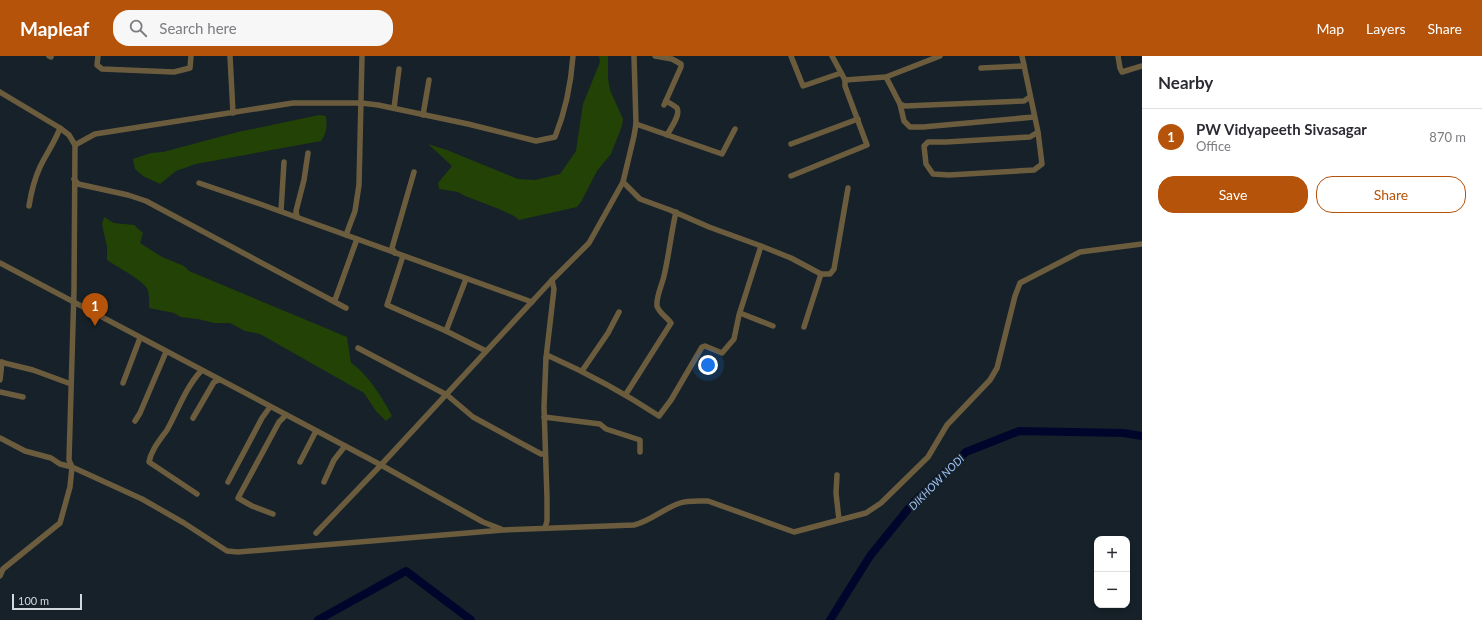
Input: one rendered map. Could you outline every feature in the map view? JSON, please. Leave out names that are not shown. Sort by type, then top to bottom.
[{"type":"street","points":[[98,56],[97,65],[102,69],[174,72],[190,68],[191,56]]},
{"type":"street","points":[[230,56],[233,113]]},
{"type":"street","points":[[346,235],[355,211],[359,185],[362,56]]},
{"type":"street","points":[[75,145],[95,134],[293,103],[361,103],[378,105],[536,141],[555,137],[562,118],[573,56]]},
{"type":"street","points":[[316,533],[552,280],[589,243],[623,182],[636,124],[634,56]]},
{"type":"street","points":[[655,56],[672,59],[682,64],[665,103],[675,106],[678,110],[678,114],[667,135]]},
{"type":"street","points":[[791,56],[803,86],[841,73]]},
{"type":"street","points":[[791,176],[867,145],[845,86],[845,80],[832,56]]},
{"type":"street","points":[[845,80],[886,77],[940,56]]},
{"type":"street","points":[[1022,56],[1038,132],[1042,164],[1034,170],[949,175],[933,174],[926,164],[924,146],[928,142],[1030,138],[1038,132]]},
{"type":"street","points":[[1118,56],[1122,72],[1142,66]]},
{"type":"street","points":[[981,68],[1024,66]]},
{"type":"street","points":[[394,108],[399,69]]},
{"type":"street","points":[[886,77],[900,104],[904,121],[910,127],[1034,117]]},
{"type":"street","points":[[423,115],[429,80]]},
{"type":"street","points":[[0,92],[60,128],[69,135],[75,145],[69,460],[72,467],[70,487],[60,523],[3,569],[0,576]]},
{"type":"street","points":[[900,104],[906,106],[1024,101],[1030,97]]},
{"type":"street","points":[[791,144],[858,119]]},
{"type":"street","points":[[636,124],[722,154],[735,129]]},
{"type":"street","points":[[29,206],[31,190],[40,166],[55,141],[60,128]]},
{"type":"street","points":[[297,217],[296,211],[304,180],[308,153]]},
{"type":"street","points":[[281,211],[284,162]]},
{"type":"street","points":[[395,253],[392,248],[414,172]]},
{"type":"street","points":[[74,179],[78,184],[128,195],[146,201],[346,308]]},
{"type":"street","points":[[623,182],[640,199],[676,212],[709,228],[791,258],[821,274],[830,274],[834,269],[848,188]]},
{"type":"street","points":[[199,183],[281,211],[532,302]]},
{"type":"street","points":[[626,394],[671,323],[661,313],[658,307],[658,299],[665,275],[676,212]]},
{"type":"street","points":[[331,300],[335,300],[357,239]]},
{"type":"street","points":[[0,438],[25,451],[51,458],[60,464],[72,467],[142,499],[184,523],[227,551],[238,552],[503,530],[634,525],[645,523],[679,503],[695,500],[708,502],[794,532],[866,513],[890,496],[928,457],[947,425],[990,380],[997,368],[1015,296],[1020,283],[1080,252],[1142,244]]},
{"type":"street","points":[[546,358],[548,356],[582,371],[626,394],[659,416],[671,400],[702,347],[705,346],[722,354],[733,341],[740,313],[761,246]]},
{"type":"street","points":[[403,256],[387,305],[446,331],[486,351]]},
{"type":"street","points":[[0,264],[381,465],[482,522],[503,530]]},
{"type":"street","points":[[804,327],[821,274]]},
{"type":"street","points":[[446,331],[466,279]]},
{"type":"street","points":[[545,528],[547,521],[547,498],[544,417],[546,358],[554,289],[552,280]]},
{"type":"street","points":[[582,371],[608,333],[619,312]]},
{"type":"street","points":[[740,313],[773,326]]},
{"type":"street","points":[[123,383],[140,338]]},
{"type":"street","points":[[358,348],[447,394],[473,417],[541,454],[545,454]]},
{"type":"street","points":[[135,421],[140,413],[166,352]]},
{"type":"street","points":[[0,380],[1,362],[33,370],[71,384]]},
{"type":"street","points":[[197,494],[149,462],[150,456],[194,378],[201,371]]},
{"type":"street","points":[[193,418],[214,382],[218,380]]},
{"type":"street","points":[[0,392],[23,397]]},
{"type":"street","points":[[228,482],[262,418],[270,407]]},
{"type":"street","points":[[273,514],[252,506],[238,498],[280,422],[286,415]]},
{"type":"street","points":[[544,417],[600,424],[606,429],[640,440],[640,452]]},
{"type":"street","points":[[300,462],[316,431]]},
{"type":"street","points":[[324,482],[334,460],[345,446]]},
{"type":"street","points":[[837,475],[836,493],[839,520]]},
{"type":"green space","points":[[599,56],[608,56],[608,79],[610,90],[623,119],[622,126],[611,154],[597,171],[577,207],[519,220],[499,209],[458,192],[439,189],[438,183],[452,166],[428,144],[447,150],[518,179],[535,180],[560,174],[576,151],[583,104],[600,62]]},
{"type":"green space","points":[[319,115],[326,116],[325,132],[321,141],[196,164],[176,171],[160,184],[143,176],[135,169],[133,159],[151,153],[163,152],[238,132]]},
{"type":"green space","points":[[104,217],[114,223],[134,225],[143,233],[140,243],[162,257],[184,266],[189,271],[347,337],[351,363],[357,367],[369,380],[392,416],[386,421],[376,411],[364,393],[260,334],[245,331],[230,323],[214,323],[181,317],[174,313],[149,308],[149,294],[146,287],[133,276],[107,260],[107,247],[102,224]]},
{"type":"waterway","name":"DIKHOW NODI","points":[[830,620],[870,556],[913,503],[966,452],[1019,431],[1124,433],[1142,436]]},
{"type":"waterway","name":"DIKHOW NODI","points":[[318,620],[406,571],[471,620]]},
{"type":"place","name":"PW Vidyapeeth Sivasagar","points":[[95,326]]}]
